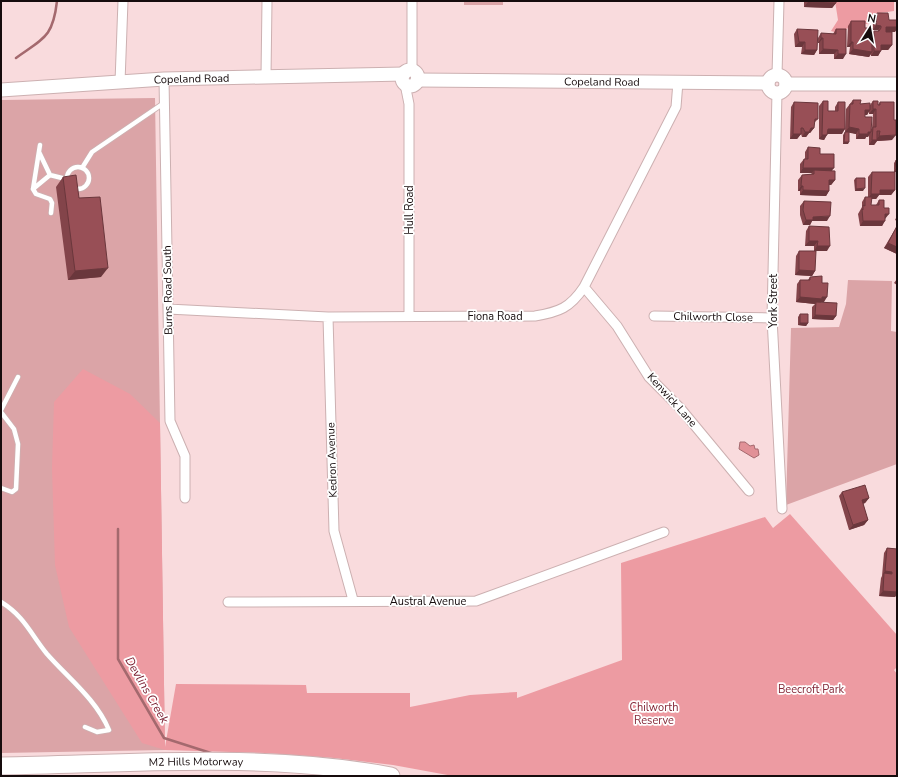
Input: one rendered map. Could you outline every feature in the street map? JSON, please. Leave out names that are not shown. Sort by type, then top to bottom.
[{"type":"highway","name":"M2 Hills Motorway","points":[[1,766],[183,760],[311,766],[390,776]]},
{"type":"main road","name":"Copeland Road","points":[[1,90],[164,79],[266,76],[383,76],[436,79],[777,84],[897,84]]},
{"type":"street","points":[[120,82],[123,1]]},
{"type":"street","points":[[266,76],[267,1]]},
{"type":"street","name":"Hull Road","points":[[409,316],[409,104],[412,1]]},
{"type":"street","name":"York Street","points":[[779,1],[772,318],[782,509]]},
{"type":"street","name":"Burns Road South","points":[[164,79],[170,420],[185,456],[185,498]]},
{"type":"street","name":"Fiona Road","points":[[168,309],[328,317],[535,316],[563,309],[576,300],[584,287],[676,107],[678,82]]},
{"type":"street","name":"Kenwick Lane","points":[[584,287],[617,326],[649,376],[681,409],[749,491]]},
{"type":"street","name":"Chilworth Close","points":[[654,316],[772,318]]},
{"type":"street","name":"Kedron Avenue","points":[[328,317],[334,531],[353,600]]},
{"type":"street","name":"Austral Avenue","points":[[228,602],[353,600],[476,601],[664,532]]},
{"type":"lane","points":[[67,180],[72,170],[82,168],[92,152],[164,102]]},
{"type":"lane","points":[[40,145],[33,189],[36,194],[50,199],[52,203],[51,213]]},
{"type":"lane","points":[[39,152],[50,175],[67,180],[74,188],[80,189],[87,186],[89,176],[82,168]]},
{"type":"lane","points":[[33,189],[50,175]]},
{"type":"lane","points":[[1,488],[12,492],[16,489],[18,444],[14,429],[1,411],[18,377]]},
{"type":"lane","points":[[1,602],[15,610],[48,655],[72,678],[109,730],[97,732],[85,728]]},
{"type":"shaded area","points":[[464,1],[503,1],[503,5],[464,5]]},
{"type":"shaded area","points":[[155,98],[165,750],[1,753],[1,100]]},
{"type":"shaded area","points":[[848,280],[892,281],[891,331],[897,332],[897,464],[786,505],[791,328],[839,327],[846,304]]},
{"type":"shaded area","points":[[740,442],[745,442],[750,446],[754,445],[755,449],[758,449],[759,455],[754,458],[739,449]]},
{"type":"green space","points":[[835,1],[894,1],[894,11],[873,14],[867,24],[853,22],[846,30],[838,33],[831,31],[838,20]]},
{"type":"green space","points":[[83,369],[130,394],[160,423],[165,747],[176,684],[306,685],[307,693],[410,693],[410,707],[470,695],[517,692],[517,698],[622,660],[621,563],[765,517],[773,528],[790,514],[897,635],[897,667],[894,670],[897,674],[897,776],[453,776],[393,765],[334,758],[266,753],[165,750],[142,743],[69,627],[55,565],[52,468],[54,402]]},
{"type":"building","points":[[836,1],[836,3],[808,2]]},
{"type":"building","points":[[877,13],[888,13],[889,20],[897,20],[897,27],[886,27],[886,32],[892,32],[892,45],[881,45],[881,51],[874,51],[874,31],[879,31],[881,28],[881,26],[876,25]]},
{"type":"building","points":[[851,21],[865,21],[865,28],[872,28],[872,52],[853,49],[853,42],[851,42]]},
{"type":"building","points":[[797,29],[818,30],[817,50],[805,50],[805,42],[799,42]]},
{"type":"building","points":[[836,29],[846,29],[846,54],[838,54],[838,50],[823,49],[823,38],[821,38],[821,33],[836,34]]},
{"type":"building","points":[[853,100],[861,100],[860,104],[870,103],[870,110],[865,110],[865,117],[872,117],[871,132],[868,132],[868,134],[859,134],[859,129],[849,127],[850,104],[853,104]]},
{"type":"building","points":[[823,101],[828,101],[828,111],[838,111],[838,102],[845,102],[845,129],[828,129],[827,135],[822,135]]},
{"type":"building","points":[[873,101],[878,101],[878,105],[880,105],[880,102],[894,102],[896,135],[879,136],[880,131],[877,131],[877,140],[872,140],[873,127],[876,127],[876,109],[873,109]]},
{"type":"building","points":[[794,102],[818,103],[818,119],[815,119],[814,128],[811,128],[809,132],[805,132],[803,128],[801,128],[801,134],[793,134]]},
{"type":"building","points":[[845,132],[849,132],[849,142],[844,142]]},
{"type":"building","points":[[808,147],[820,148],[820,154],[834,154],[834,168],[803,168],[804,159],[808,159]]},
{"type":"building","points":[[897,160],[897,170],[895,169]]},
{"type":"building","points":[[814,170],[835,171],[835,180],[829,180],[829,191],[803,190],[803,186],[801,186],[802,175],[814,174]]},
{"type":"building","points":[[872,172],[895,172],[895,190],[880,190],[880,194],[871,194]]},
{"type":"building","points":[[76,175],[79,198],[100,197],[108,268],[75,271],[63,177]]},
{"type":"building","points":[[856,178],[865,178],[865,188],[856,189]]},
{"type":"building","points":[[865,197],[872,197],[871,205],[879,205],[879,200],[884,200],[884,208],[889,208],[889,214],[885,214],[885,221],[863,221],[862,209],[863,210],[863,205],[865,206]]},
{"type":"building","points":[[804,201],[831,202],[830,216],[813,217],[813,220],[806,220],[803,210]]},
{"type":"building","points":[[809,226],[829,227],[830,246],[817,246],[818,241],[809,241]]},
{"type":"building","points":[[897,226],[897,247],[888,243]]},
{"type":"building","points":[[799,251],[816,251],[815,271],[799,270]]},
{"type":"building","points":[[822,276],[822,283],[828,283],[827,297],[822,297],[822,299],[800,297],[800,280],[810,280],[810,277]]},
{"type":"building","points":[[816,302],[837,303],[836,316],[815,315]]},
{"type":"building","points":[[800,314],[808,314],[808,323],[800,323]]},
{"type":"building","points":[[865,485],[869,498],[862,500],[868,520],[853,525],[842,492]]},
{"type":"building","points":[[887,548],[897,549],[897,592],[883,591],[884,573],[892,574],[892,572],[885,571]]},
{"type":"waterway","name":"Devlins Creek","points":[[16,58],[46,36],[53,22],[57,1]]},
{"type":"waterway","name":"Devlins Creek","points":[[118,529],[118,659],[164,738],[214,754]]},
{"type":"park label","name":"Beecroft Park","points":[[811,689]]},
{"type":"park label","name":"Chilworth Reserve","points":[[654,713]]}]
